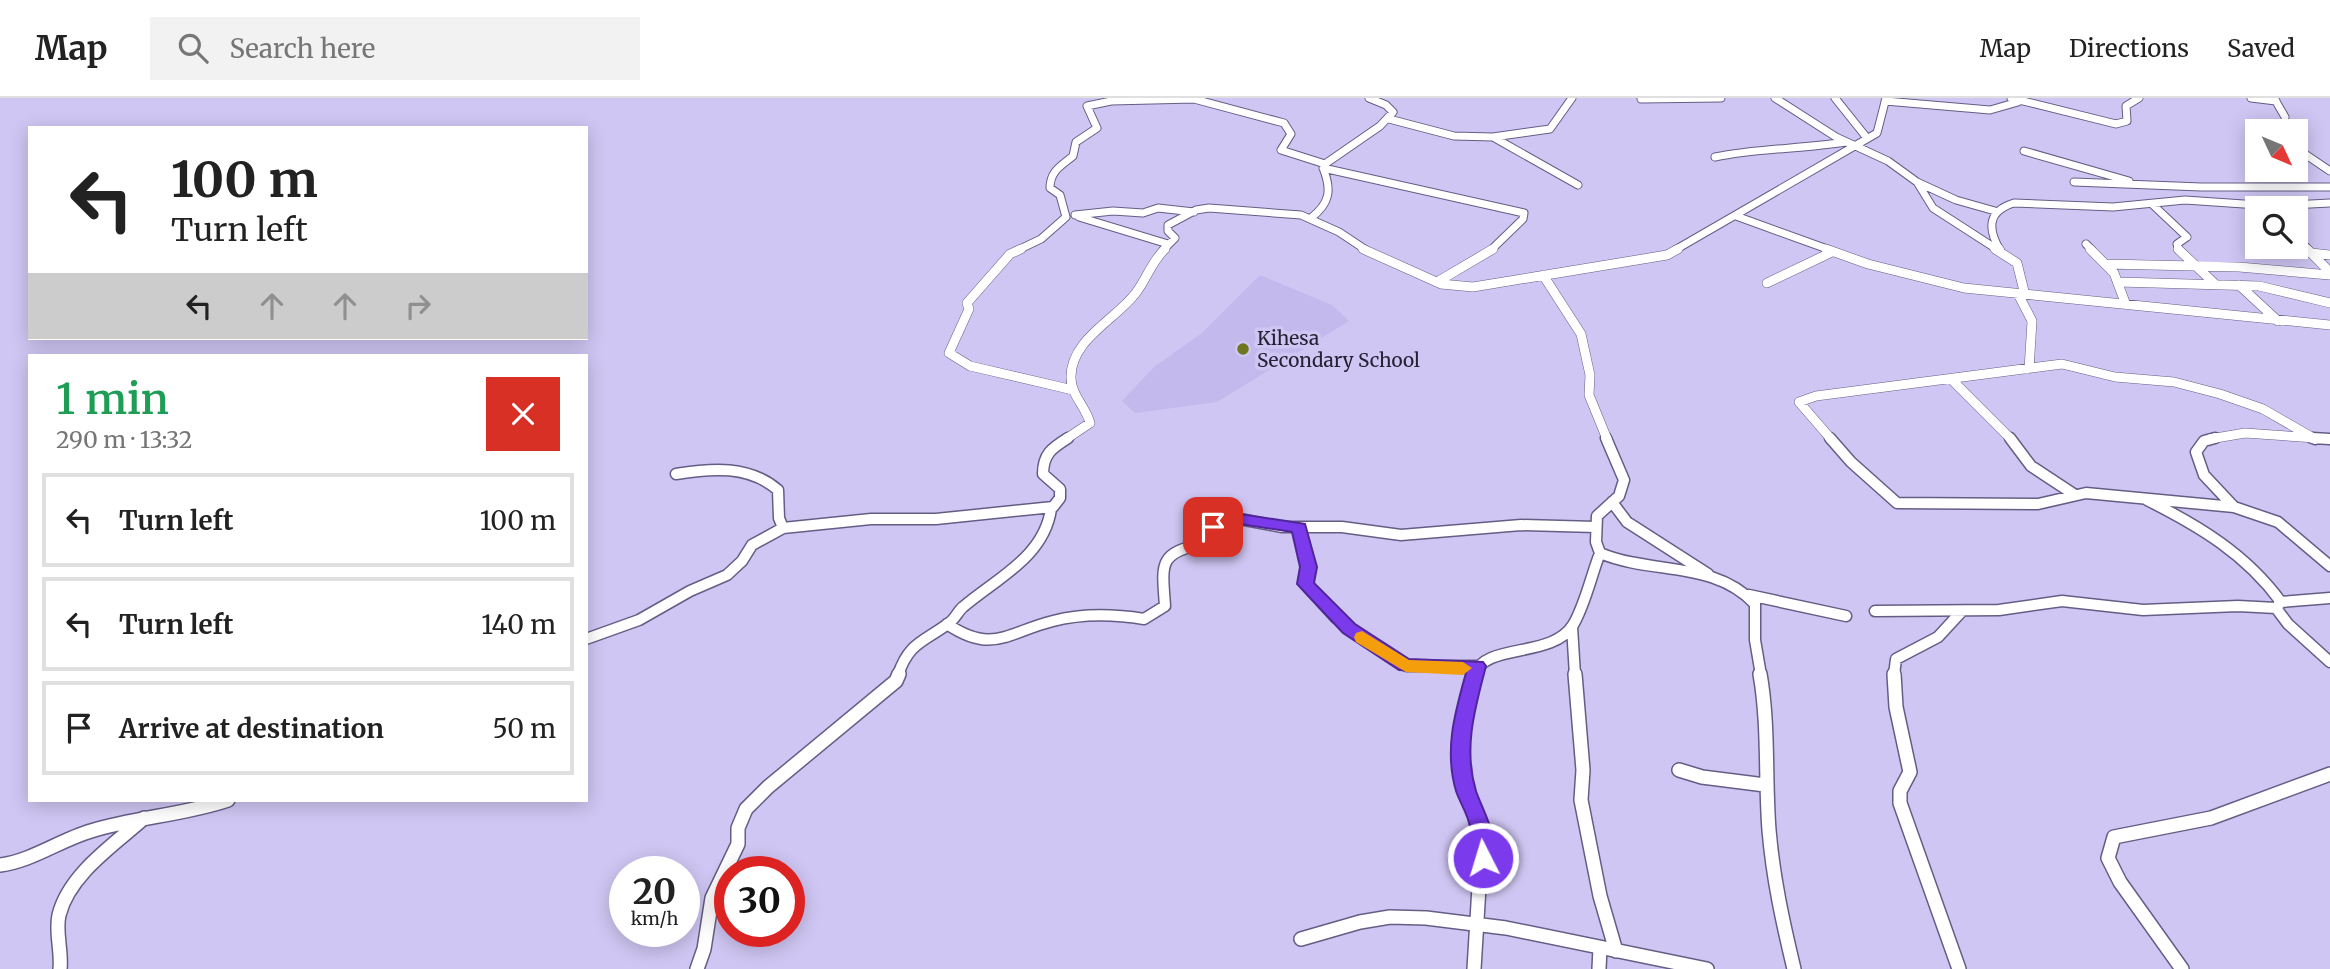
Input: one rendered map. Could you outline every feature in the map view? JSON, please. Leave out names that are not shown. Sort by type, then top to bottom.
[{"type":"street","points":[[1106,98],[1087,108],[1097,128],[1076,142],[1073,156],[1055,168],[1049,182],[1050,188],[1060,195],[1071,214],[1168,244]]},
{"type":"street","points":[[1098,103],[1180,98],[1199,100],[1246,115],[1284,123],[1291,134],[1281,150],[1324,166],[1524,213],[1523,219],[1494,250],[1437,282]]},
{"type":"street","points":[[1324,166],[1389,119],[1393,112],[1390,108],[1369,98]]},
{"type":"street","points":[[1389,119],[1454,136],[1493,137],[1550,130],[1572,98]]},
{"type":"street","points":[[1642,99],[1721,98]]},
{"type":"street","points":[[1775,98],[1849,144],[1888,161],[1917,182],[1956,200],[1995,211]]},
{"type":"street","points":[[1835,98],[1856,120],[1867,138]]},
{"type":"street","points":[[1715,157],[1756,149],[1814,148],[1849,144],[1867,138],[1877,132],[1886,99],[1990,110],[2014,100],[2116,124],[2127,121],[2126,106],[2139,98]]},
{"type":"street","points":[[2251,98],[2275,100],[2285,117]]},
{"type":"street","points":[[1493,137],[1578,185]]},
{"type":"street","points":[[697,969],[704,950],[712,898],[738,844],[738,828],[746,809],[768,787],[896,681],[909,651],[947,624],[961,608],[1022,561],[1048,530],[1051,509],[1058,502],[1060,489],[1043,474],[1043,464],[1048,451],[1090,423],[1088,413],[1073,390],[1070,375],[1074,360],[1098,327],[1130,300],[1145,282],[1151,264],[1175,238],[1168,231],[1168,225],[1209,208],[1296,214],[1311,218],[1367,252],[1437,282],[1452,287],[1473,287],[1667,255],[1736,216],[1849,144]]},
{"type":"street","points":[[2024,151],[2105,172],[2185,201]]},
{"type":"street","points":[[2308,156],[2330,171]]},
{"type":"street","points":[[1311,218],[1328,197],[1330,180],[1324,166]]},
{"type":"street","points":[[1917,182],[1933,208],[2020,267],[2022,295],[2033,316],[2034,326],[2029,369]]},
{"type":"street","points":[[2074,182],[2330,187]]},
{"type":"street","points":[[2297,186],[2326,203]]},
{"type":"street","points":[[2319,186],[2330,196]]},
{"type":"street","points":[[2000,251],[1990,227],[1995,211],[2000,207],[2027,202],[2113,207],[2185,201],[2245,206]]},
{"type":"street","points":[[2308,204],[2326,203]]},
{"type":"street","points":[[2152,204],[2187,237],[2176,246],[2215,284]]},
{"type":"street","points":[[1073,390],[970,366],[949,353],[969,309],[967,303],[1010,254],[1044,237],[1071,214],[1113,211],[1143,213],[1157,208],[1194,212]]},
{"type":"street","points":[[1736,216],[1832,252],[1939,283],[2022,295],[2330,326]]},
{"type":"street","points":[[2086,244],[2119,282],[2126,305]]},
{"type":"street","points":[[2308,250],[2330,274]]},
{"type":"street","points":[[1768,283],[1832,252]]},
{"type":"street","points":[[2311,253],[2330,255]]},
{"type":"street","points":[[2106,264],[2194,265],[2330,274]]},
{"type":"street","points":[[1543,275],[1562,309],[1581,334],[1590,375],[1589,395],[1595,416],[1617,459],[1624,480],[1623,488],[1598,516],[1596,542],[1600,553],[1572,627],[1583,770],[1581,800],[1600,896],[1616,951]]},
{"type":"street","points":[[2119,282],[2239,285],[2279,290],[2330,303]]},
{"type":"street","points":[[2239,285],[2279,322]]},
{"type":"street","points":[[2315,439],[2263,409],[2196,387],[2115,377],[2062,364],[1831,394],[1799,402],[1851,462],[1897,503],[2038,505],[2055,503],[2086,493],[2234,507],[2278,522],[2330,566]]},
{"type":"street","points":[[1951,379],[2005,431],[2031,466],[2075,495]]},
{"type":"street","points":[[2234,507],[2201,469],[2196,457],[2199,446],[2207,438],[2227,433],[2330,439]]},
{"type":"street","points":[[676,474],[707,468],[746,473],[765,480],[778,490],[779,518],[783,527]]},
{"type":"street","points":[[2141,497],[2185,519],[2246,560],[2263,576],[2288,624],[2330,663]]},
{"type":"street","points":[[1612,502],[1627,522],[1710,576]]},
{"type":"street","points":[[588,638],[639,620],[690,590],[727,575],[742,561],[752,545],[783,527],[1051,509]]},
{"type":"street","points":[[947,624],[968,638],[1006,639],[1052,621],[1108,612],[1144,618],[1165,606],[1163,577],[1169,554],[1177,549],[1202,544],[1213,527],[1222,520],[1245,519],[1299,528],[1342,527],[1401,535],[1521,525],[1597,527]]},
{"type":"street","points":[[1299,528],[1309,567],[1305,584],[1349,629],[1406,666],[1477,666],[1488,659],[1546,645],[1572,627]]},
{"type":"street","points":[[1600,553],[1631,565],[1710,576],[1733,583],[1749,595],[1755,604],[1755,640],[1765,688],[1765,785],[1778,904],[1794,969]]},
{"type":"street","points":[[1749,595],[1846,616]]},
{"type":"street","points":[[1875,611],[1962,611],[2018,608],[2062,601],[2143,610],[2278,605],[2330,598]]},
{"type":"street","points":[[1959,969],[1900,803],[1900,791],[1910,767],[1896,707],[1893,664],[1896,659],[1944,633],[1962,611]]},
{"type":"street","points":[[1474,969],[1479,924],[1482,838],[1459,760],[1462,722],[1477,666]]},
{"type":"street","points":[[1679,770],[1702,777],[1765,785]]},
{"type":"street","points":[[2182,969],[2120,882],[2108,858],[2114,837],[2211,818],[2330,774]]},
{"type":"street","points":[[0,865],[15,863],[76,835],[146,816],[201,809],[222,802]]},
{"type":"street","points":[[60,969],[63,949],[58,927],[64,900],[89,869],[146,816]]},
{"type":"street","points":[[1301,940],[1360,922],[1390,917],[1479,924],[1707,969]]},
{"type":"street","points":[[1599,969],[1600,948]]},
{"type":"shaded area","name":"Kihesa Secondary School","points":[[1260,275],[1332,305],[1349,321],[1217,402],[1135,413],[1122,401],[1154,367],[1202,333]]},
{"type":"slow traffic","points":[[1362,637],[1406,666],[1463,668]]},
{"type":"place","name":"Kihesa Secondary School","points":[[1243,349]]},
{"type":"route","points":[[1213,527],[1224,519],[1234,518],[1299,528],[1309,567],[1305,584],[1349,629],[1406,666],[1477,666],[1462,722],[1459,760],[1466,791],[1480,826],[1483,858]]}]
